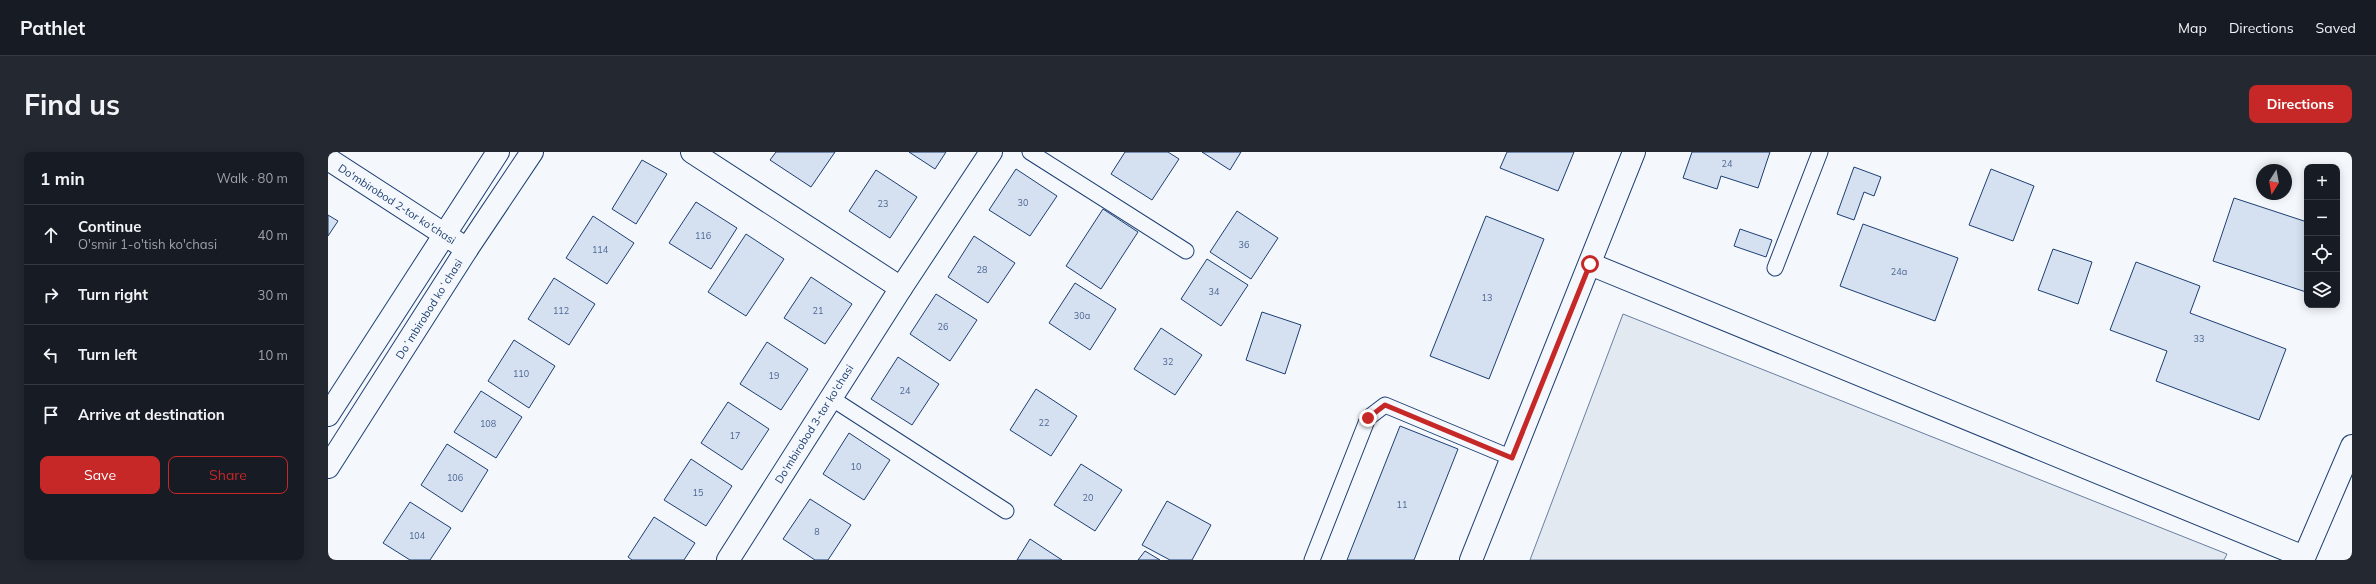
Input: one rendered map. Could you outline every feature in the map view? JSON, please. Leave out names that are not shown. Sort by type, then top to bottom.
[{"type":"street","points":[[328,415],[498,152]]},
{"type":"street","name":"Doʻmbirobod koʻchasi","points":[[328,467],[467,249],[532,152]]},
{"type":"street","points":[[692,152],[900,288]]},
{"type":"street","name":"Do'mbirobod 3-tor ko'chasi","points":[[728,560],[900,288],[992,152]]},
{"type":"street","points":[[1471,560],[1634,152]]},
{"type":"street","name":"Do'mbirobod 2-tor ko'chasi","points":[[328,159],[467,249]]},
{"type":"street","points":[[1590,264],[2306,559],[2352,446]]},
{"type":"lane","points":[[1030,152],[1186,251]]},
{"type":"lane","points":[[1776,268],[1820,152]]},
{"type":"lane","points":[[831,398],[1006,512]]},
{"type":"lane","points":[[1312,560],[1368,418],[1385,405],[1512,458]]},
{"type":"shaded area","points":[[1623,314],[2227,554],[2224,560],[1530,560]]},
{"type":"building","points":[[776,152],[835,152],[811,187],[770,160]]},
{"type":"building","points":[[909,152],[946,152],[935,169]]},
{"type":"building","points":[[1125,152],[1168,152],[1179,159],[1152,200],[1111,174]]},
{"type":"building","points":[[1202,152],[1241,152],[1230,170]]},
{"type":"building","points":[[1507,152],[1574,152],[1558,191],[1500,168]]},
{"type":"building","points":[[1692,152],[1770,152],[1758,188],[1721,176],[1717,189],[1683,178]]},
{"type":"building","points":[[642,160],[667,174],[636,224],[612,209]]},
{"type":"building","points":[[1854,167],[1881,177],[1874,196],[1864,192],[1854,220],[1837,214]]},
{"type":"building","points":[[1016,169],[1057,196],[1030,236],[989,210]]},
{"type":"building","points":[[1991,169],[2034,186],[2013,241],[1969,225]]},
{"type":"building","points":[[876,170],[917,197],[890,238],[849,211]]},
{"type":"building","points":[[2234,198],[2304,221],[2304,291],[2213,261]]},
{"type":"building","points":[[696,202],[737,228],[711,269],[669,243]]},
{"type":"building","points":[[1103,209],[1138,232],[1101,289],[1066,266]]},
{"type":"building","points":[[1237,211],[1278,238],[1251,279],[1210,252]]},
{"type":"building","points":[[328,215],[338,221],[328,236]]},
{"type":"building","points":[[593,216],[634,243],[607,284],[566,258]]},
{"type":"building","points":[[1486,216],[1544,239],[1489,379],[1430,356]]},
{"type":"building","points":[[1863,224],[1958,258],[1935,321],[1840,286]]},
{"type":"building","points":[[1740,229],[1772,240],[1766,257],[1734,246]]},
{"type":"building","points":[[746,234],[784,259],[746,316],[708,292]]},
{"type":"building","points":[[974,236],[1015,263],[988,303],[948,277]]},
{"type":"building","points":[[2053,249],[2092,262],[2078,304],[2038,290]]},
{"type":"building","points":[[1207,259],[1248,285],[1221,326],[1181,299]]},
{"type":"building","points":[[2136,262],[2200,286],[2190,313],[2286,349],[2259,420],[2156,381],[2167,351],[2110,330]]},
{"type":"building","points":[[811,277],[852,304],[825,344],[784,318]]},
{"type":"building","points":[[554,278],[595,304],[569,345],[528,319]]},
{"type":"building","points":[[1075,283],[1116,309],[1090,350],[1049,323]]},
{"type":"building","points":[[936,294],[977,320],[950,361],[910,334]]},
{"type":"building","points":[[1262,312],[1301,325],[1285,374],[1246,360]]},
{"type":"building","points":[[1161,328],[1202,355],[1175,395],[1134,369]]},
{"type":"building","points":[[514,340],[555,366],[529,408],[488,381]]},
{"type":"building","points":[[767,342],[808,369],[781,410],[740,384]]},
{"type":"building","points":[[898,357],[939,384],[912,425],[871,399]]},
{"type":"building","points":[[1036,389],[1077,416],[1051,456],[1010,430]]},
{"type":"building","points":[[481,391],[522,417],[496,458],[454,432]]},
{"type":"building","points":[[728,402],[769,429],[742,470],[701,443]]},
{"type":"building","points":[[1400,426],[1458,449],[1414,560],[1347,560]]},
{"type":"building","points":[[849,433],[890,460],[864,500],[823,474]]},
{"type":"building","points":[[447,444],[488,470],[462,512],[421,485]]},
{"type":"building","points":[[691,459],[732,486],[706,526],[664,500]]},
{"type":"building","points":[[1081,464],[1122,490],[1095,531],[1054,505]]},
{"type":"building","points":[[810,499],[851,525],[828,560],[815,560],[783,539]]},
{"type":"building","points":[[1167,501],[1211,525],[1192,560],[1170,560],[1142,545]]},
{"type":"building","points":[[410,502],[451,528],[430,560],[410,560],[383,543]]},
{"type":"building","points":[[654,517],[695,543],[684,560],[632,560],[628,557]]},
{"type":"building","points":[[1030,539],[1062,560],[1017,560]]},
{"type":"building","points":[[1145,551],[1160,560],[1138,560]]},
{"type":"route","points":[[1368,418],[1385,405],[1512,458],[1590,264]]}]
